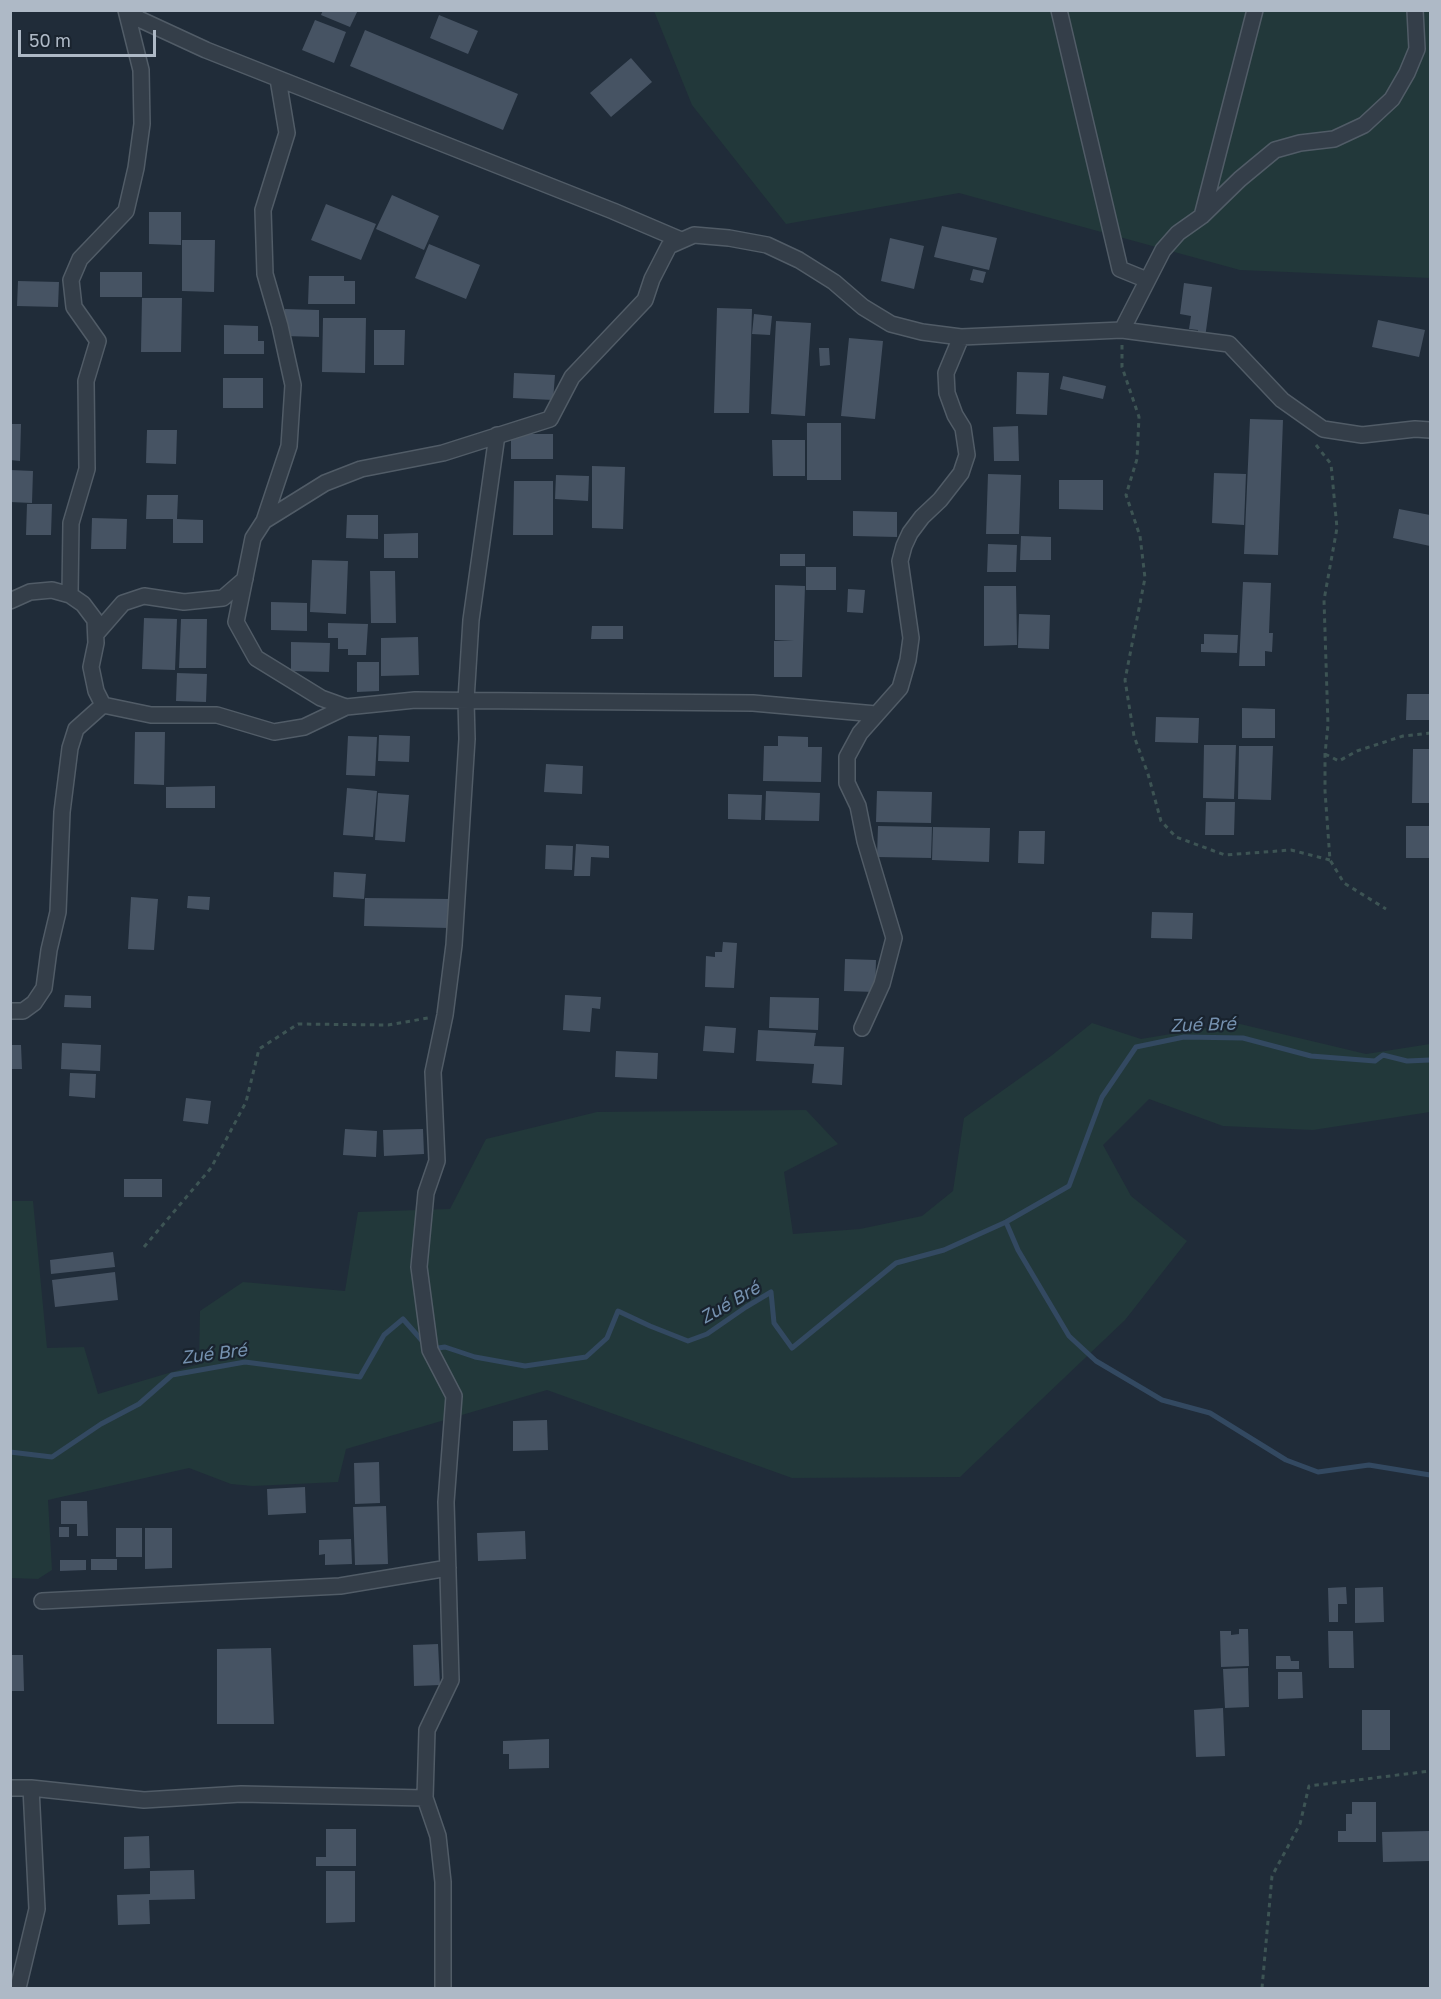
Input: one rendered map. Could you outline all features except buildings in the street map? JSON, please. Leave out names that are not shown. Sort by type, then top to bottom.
[{"type":"street","points":[[126,10],[139,19],[177,37],[278,79],[591,202],[681,240]]},
{"type":"street","points":[[70,595],[71,523],[87,469],[86,381],[98,341],[74,307],[71,280],[80,259],[126,211],[136,168],[142,124],[141,70],[126,10]]},
{"type":"street","points":[[1059,10],[1120,269],[1147,280]]},
{"type":"street","points":[[1202,216],[1255,10]]},
{"type":"street","points":[[1122,330],[1163,250],[1178,233],[1202,216],[1240,179],[1275,150],[1300,143],[1334,139],[1364,125],[1392,99],[1417,49],[1415,10]]},
{"type":"street","points":[[278,79],[287,133],[263,210],[265,274],[280,326],[293,385],[290,446],[264,521],[253,538],[236,622],[256,658],[321,698],[346,707]]},
{"type":"street","points":[[264,521],[325,483],[361,469],[443,453],[550,419],[572,377],[645,300],[652,279],[669,246],[693,235],[729,238],[767,245],[817,271],[834,282],[863,307],[891,324],[922,332],[961,337],[1122,330],[1229,344],[1282,400],[1323,429],[1362,435],[1415,429],[1431,430]]},
{"type":"street","points":[[862,1028],[882,984],[894,938],[865,841],[858,806],[847,783],[848,757],[860,733],[900,688],[909,660],[911,638],[900,561],[904,546],[910,533],[961,473],[967,455],[963,428],[947,393],[946,373],[961,337]]},
{"type":"street","points":[[443,1989],[443,1882],[440,1848],[425,1798],[427,1730],[451,1680],[446,1502],[454,1396],[430,1350],[419,1267],[426,1193],[437,1161],[433,1072],[445,1015],[454,945],[467,739],[466,700],[471,620],[497,435]]},
{"type":"street","points":[[96,634],[123,603],[133,599],[144,596],[184,602],[223,598],[245,579]]},
{"type":"street","points":[[10,601],[30,592],[52,590],[70,595],[83,604],[94,620],[96,643],[91,667],[96,691],[103,705]]},
{"type":"street","points":[[103,705],[151,715],[217,715],[274,732],[304,727],[346,707],[415,700],[753,703],[876,714]]},
{"type":"street","points":[[10,1011],[23,1011],[34,1003],[45,988],[58,912],[62,812],[70,748],[76,729],[103,705]]},
{"type":"street","points":[[42,1601],[340,1586],[448,1568]]},
{"type":"street","points":[[10,1788],[31,1788],[144,1800],[242,1794],[425,1798]]},
{"type":"street","points":[[18,1989],[37,1909],[31,1788]]},
{"type":"path","points":[[1122,330],[1122,367],[1139,417],[1137,459],[1126,495],[1140,536],[1144,578],[1125,680],[1134,736],[1161,820],[1176,837],[1226,855],[1291,850],[1330,860]]},
{"type":"path","points":[[1310,437],[1330,464],[1337,528],[1324,600],[1328,725],[1325,754],[1330,860],[1344,883],[1386,909]]},
{"type":"path","points":[[1325,754],[1339,761],[1357,751],[1394,739],[1431,733]]},
{"type":"path","points":[[144,1247],[211,1168],[246,1102],[259,1049],[298,1024],[388,1024],[445,1015]]},
{"type":"path","points":[[1262,1989],[1272,1876],[1300,1824],[1310,1786],[1430,1771]]},
{"type":"green space","points":[[654,11],[1430,11],[1430,278],[1240,270],[959,193],[786,224],[692,105]]},
{"type":"green space","points":[[1092,1023],[1141,1039],[1236,1023],[1366,1054],[1430,1044],[1430,1112],[1313,1130],[1223,1126],[1149,1099],[1103,1145],[1131,1196],[1187,1241],[1125,1320],[960,1477],[792,1478],[547,1390],[346,1449],[338,1482],[253,1486],[231,1484],[189,1468],[48,1500],[52,1570],[38,1579],[11,1578],[10,1201],[33,1201],[47,1348],[84,1347],[98,1394],[199,1364],[200,1311],[243,1282],[345,1291],[358,1212],[450,1209],[486,1139],[597,1112],[806,1110],[838,1144],[784,1172],[793,1234],[860,1229],[922,1216],[953,1191],[964,1118],[1051,1056]]},
{"type":"waterway","name":"Zué Bré","points":[[431,1349],[445,1347],[475,1357],[525,1366],[586,1357],[607,1338],[618,1311],[688,1341],[707,1334],[771,1292],[774,1323],[792,1348],[896,1263],[944,1250],[1006,1222],[1069,1186],[1102,1097],[1136,1047],[1184,1037],[1243,1038],[1311,1056],[1375,1061],[1383,1055],[1407,1061],[1430,1060]]},
{"type":"waterway","points":[[1006,1222],[1018,1250],[1069,1336],[1096,1361],[1162,1400],[1210,1413],[1286,1460],[1318,1472],[1369,1465],[1430,1475]]},
{"type":"waterway","name":"Zué Bré","points":[[10,1452],[52,1457],[101,1424],[139,1404],[172,1375],[245,1362],[360,1377],[384,1335],[403,1319],[425,1344]]}]
